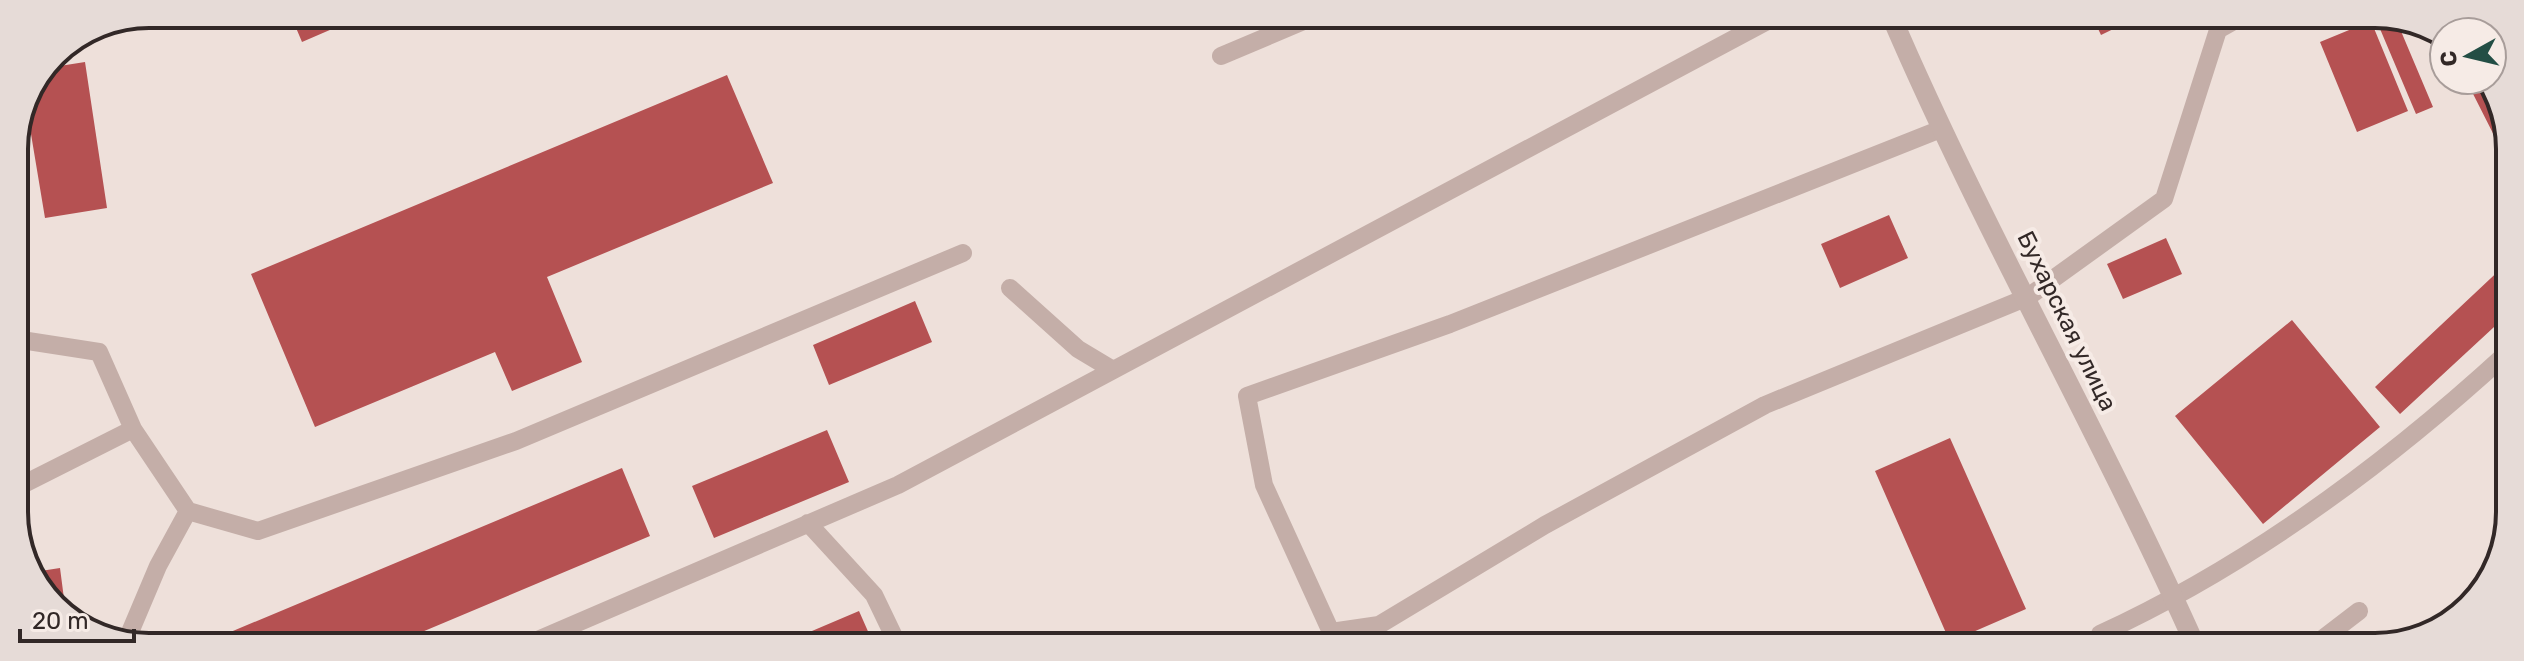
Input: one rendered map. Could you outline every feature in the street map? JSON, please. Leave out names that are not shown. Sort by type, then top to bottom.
[{"type":"street","name":"Бухарская улица","points":[[1896,28],[1941,129],[2028,297],[2190,633]]},
{"type":"lane","points":[[1221,56],[1287,28]]},
{"type":"lane","points":[[554,633],[898,485],[1754,28]]},
{"type":"lane","points":[[1941,129],[1450,324],[1247,396],[1264,485],[1331,632],[1379,625],[1545,525],[1765,405],[2028,297],[2164,199],[2218,30],[2222,28]]},
{"type":"lane","points":[[28,341],[99,352],[133,429],[188,511],[258,531],[516,441],[963,253]]},
{"type":"lane","points":[[1010,288],[1078,349],[1113,370]]},
{"type":"lane","points":[[2102,633],[2175,599],[2269,540],[2441,415],[2496,363]]},
{"type":"lane","points":[[28,482],[133,429]]},
{"type":"lane","points":[[130,631],[158,566],[188,511]]},
{"type":"lane","points":[[808,523],[874,595],[892,633]]},
{"type":"lane","points":[[2330,633],[2359,611]]},
{"type":"building","points":[[296,28],[334,28],[302,42]]},
{"type":"building","points":[[2098,28],[2115,28],[2101,35]]},
{"type":"building","points":[[2354,28],[2374,28],[2408,111],[2357,132],[2320,42]]},
{"type":"building","points":[[2380,28],[2401,31],[2433,107],[2416,114]]},
{"type":"building","points":[[85,62],[107,208],[45,218],[30,129],[37,103],[61,66]]},
{"type":"building","points":[[727,75],[773,183],[547,277],[582,362],[512,391],[495,352],[315,427],[251,274]]},
{"type":"building","points":[[2474,96],[2484,96],[2495,137]]},
{"type":"building","points":[[1889,215],[1908,258],[1840,288],[1821,244]]},
{"type":"building","points":[[2166,238],[2182,274],[2123,299],[2107,264]]},
{"type":"building","points":[[2496,273],[2496,325],[2400,414],[2375,387]]},
{"type":"building","points":[[915,301],[932,342],[829,385],[813,345]]},
{"type":"building","points":[[2292,320],[2380,427],[2263,524],[2175,416]]},
{"type":"building","points":[[827,430],[849,482],[714,538],[692,486]]},
{"type":"building","points":[[1950,438],[2026,609],[1971,633],[1946,633],[1875,471]]},
{"type":"building","points":[[622,468],[650,536],[420,633],[228,633]]},
{"type":"building","points":[[60,568],[64,599],[53,586],[43,571]]},
{"type":"building","points":[[859,611],[869,633],[807,633]]}]
